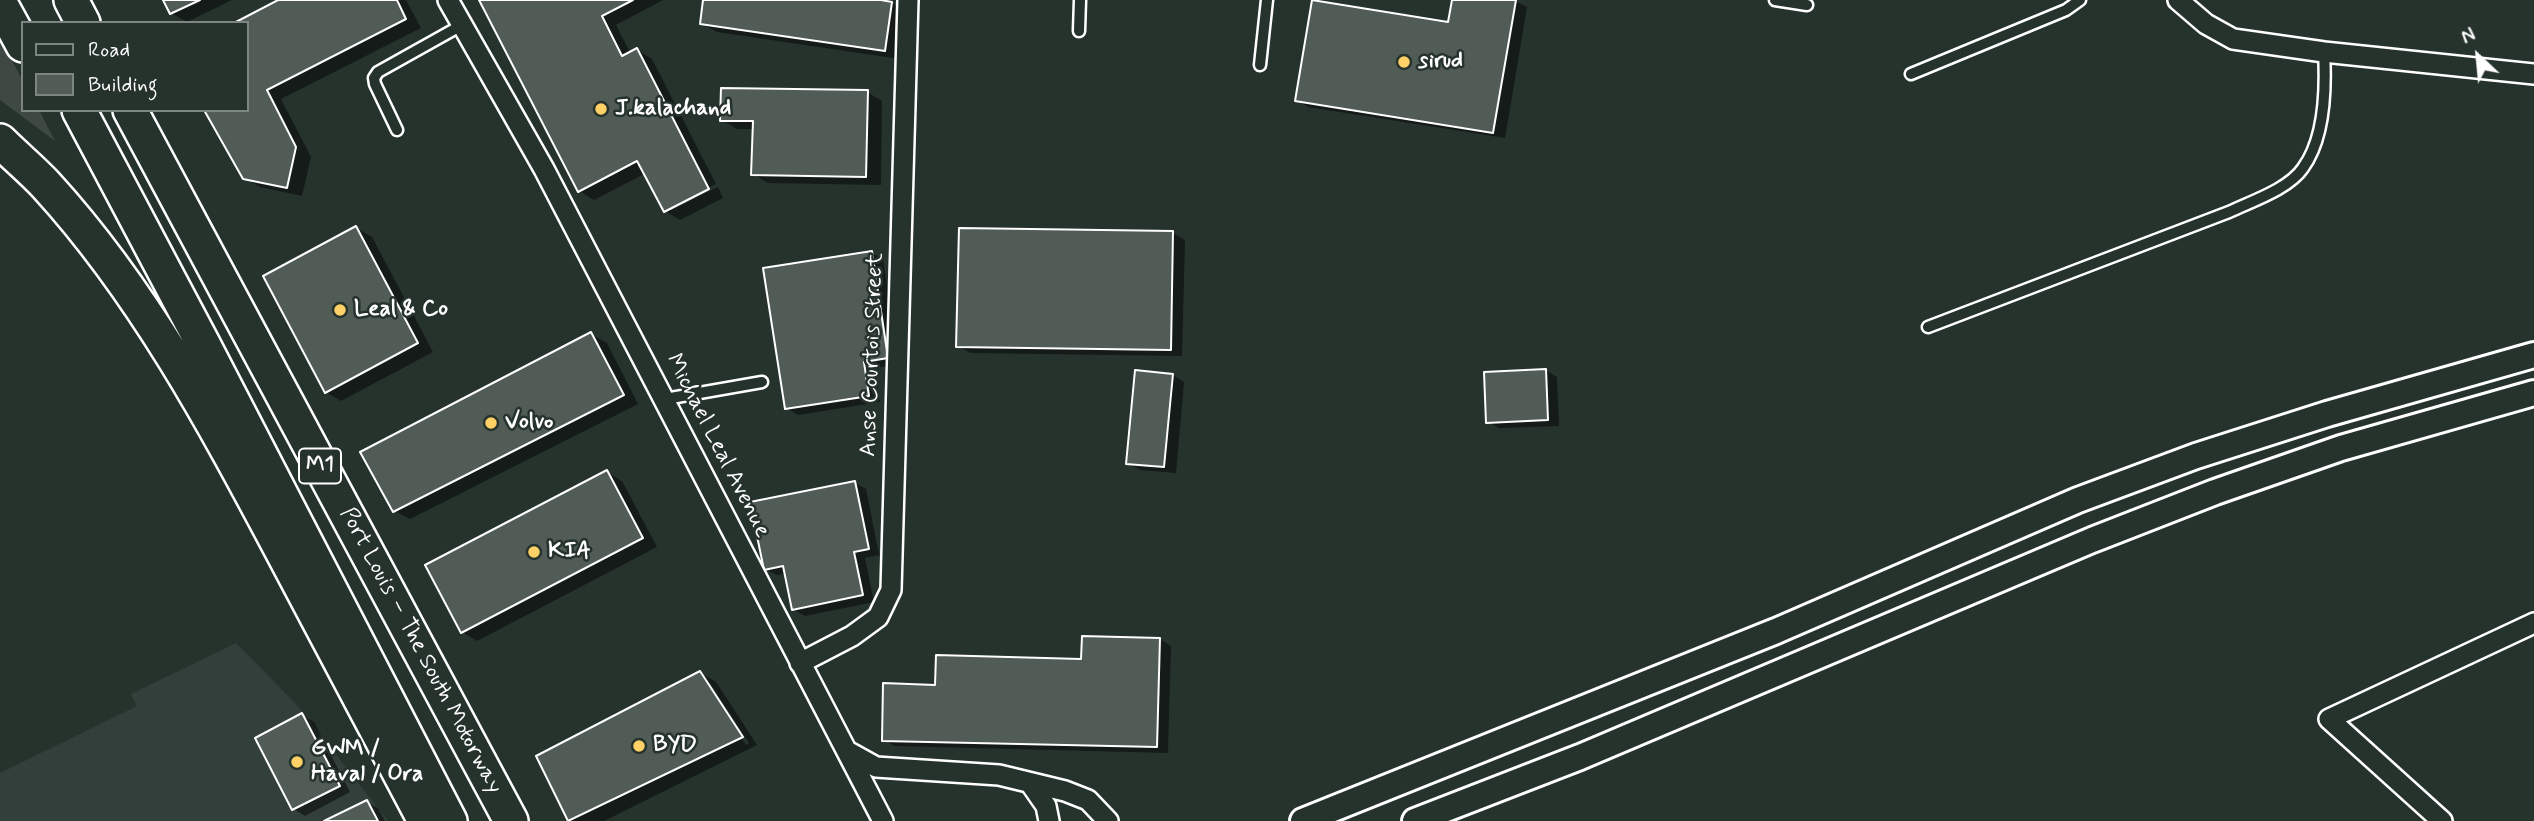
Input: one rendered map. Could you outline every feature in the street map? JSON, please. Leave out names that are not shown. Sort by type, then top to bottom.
[{"type":"highway","points":[[20,0],[32,21]]},
{"type":"highway","points":[[71,0],[82,21]]},
{"type":"highway","points":[[0,3],[21,41]]},
{"type":"highway","points":[[59,112],[122,230],[203,344]]},
{"type":"highway","name":"M1","points":[[80,112],[450,821]]},
{"type":"highway","name":"Port Louis – The South Motorway","points":[[131,112],[511,821]]},
{"type":"highway","points":[[0,141],[46,185],[100,250],[187,379],[243,478],[425,821]]},
{"type":"street","name":"Michael Leal Avenue","points":[[449,0],[544,169],[666,399],[883,821]]},
{"type":"street","name":"Anse Courtois Street","points":[[800,663],[852,636],[878,617],[891,590],[908,0]]},
{"type":"street","points":[[2178,0],[2206,24],[2233,39],[2324,52],[2534,74]]},
{"type":"street","points":[[1303,821],[1776,631],[2078,500],[2196,456],[2327,414],[2534,355]]},
{"type":"street","points":[[1415,821],[1580,757],[2092,540],[2215,492],[2341,448],[2534,393]]},
{"type":"street","points":[[2442,821],[2329,719],[2534,623]]},
{"type":"street","points":[[849,752],[876,767],[999,775],[1065,791],[1088,800],[1108,821]]},
{"type":"street","points":[[1030,783],[1046,806],[1049,821]]},
{"type":"lane","points":[[1079,31],[1080,0]]},
{"type":"lane","points":[[1261,65],[1267,0]]},
{"type":"lane","points":[[1775,0],[1808,5]]},
{"type":"lane","points":[[1912,74],[2066,10],[2080,0]]},
{"type":"lane","points":[[397,130],[374,78],[378,72],[462,25]]},
{"type":"lane","points":[[1928,327],[2229,212],[2277,190],[2303,169],[2313,145],[2322,118],[2324,52]]},
{"type":"lane","points":[[666,399],[762,382]]},
{"type":"shaded area","points":[[0,38],[21,77],[21,112],[40,112],[55,141],[0,100]]},
{"type":"shaded area","points":[[236,643],[298,706],[388,821],[0,821],[0,773],[137,706],[131,694]]},
{"type":"building","points":[[163,0],[200,0],[170,14]]},
{"type":"building","points":[[278,0],[397,0],[406,19],[267,90],[296,147],[287,188],[243,179],[205,112],[248,112],[248,21],[238,21]]},
{"type":"building","name":"J.kalachand","points":[[479,0],[633,0],[602,16],[622,56],[637,48],[709,189],[664,212],[637,161],[578,192]]},
{"type":"building","points":[[703,0],[892,2],[885,51],[700,24]]},
{"type":"building","name":"sirud","points":[[1312,0],[1448,22],[1452,0],[1516,0],[1493,133],[1295,101]]},
{"type":"building","points":[[721,88],[868,90],[866,177],[751,175],[753,121],[720,121]]},
{"type":"building","name":"Leal & Co","points":[[356,226],[418,343],[325,393],[263,276]]},
{"type":"building","points":[[959,228],[1173,231],[1171,350],[956,347]]},
{"type":"building","points":[[872,251],[888,358],[864,362],[869,396],[785,409],[763,268]]},
{"type":"building","name":"Volvo","points":[[591,332],[624,395],[393,512],[360,452]]},
{"type":"building","points":[[1546,369],[1548,420],[1486,423],[1484,372]]},
{"type":"building","points":[[1135,370],[1173,374],[1164,467],[1126,464]]},
{"type":"building","name":"KIA","points":[[607,470],[643,538],[461,633],[425,565]]},
{"type":"building","points":[[855,481],[869,549],[854,552],[863,595],[792,610],[783,566],[764,570],[750,502]]},
{"type":"building","points":[[1082,636],[1160,638],[1157,747],[882,741],[883,683],[935,685],[936,655],[1081,659]]},
{"type":"building","name":"BYD","points":[[700,671],[743,737],[568,821],[536,756]]},
{"type":"building","name":"GWM / Haval / Ora","points":[[302,713],[340,786],[292,810],[255,738]]},
{"type":"building","points":[[367,800],[378,821],[324,821]]},
{"type":"place","name":"sirud","points":[[1404,62]]},
{"type":"place","name":"J.kalachand","points":[[601,109]]},
{"type":"place","name":"Leal & Co","points":[[340,310]]},
{"type":"place","name":"Volvo","points":[[491,423]]},
{"type":"place","name":"KIA","points":[[534,552]]},
{"type":"place","name":"BYD","points":[[639,746]]},
{"type":"place","name":"GWM / Haval / Ora","points":[[297,762]]}]
